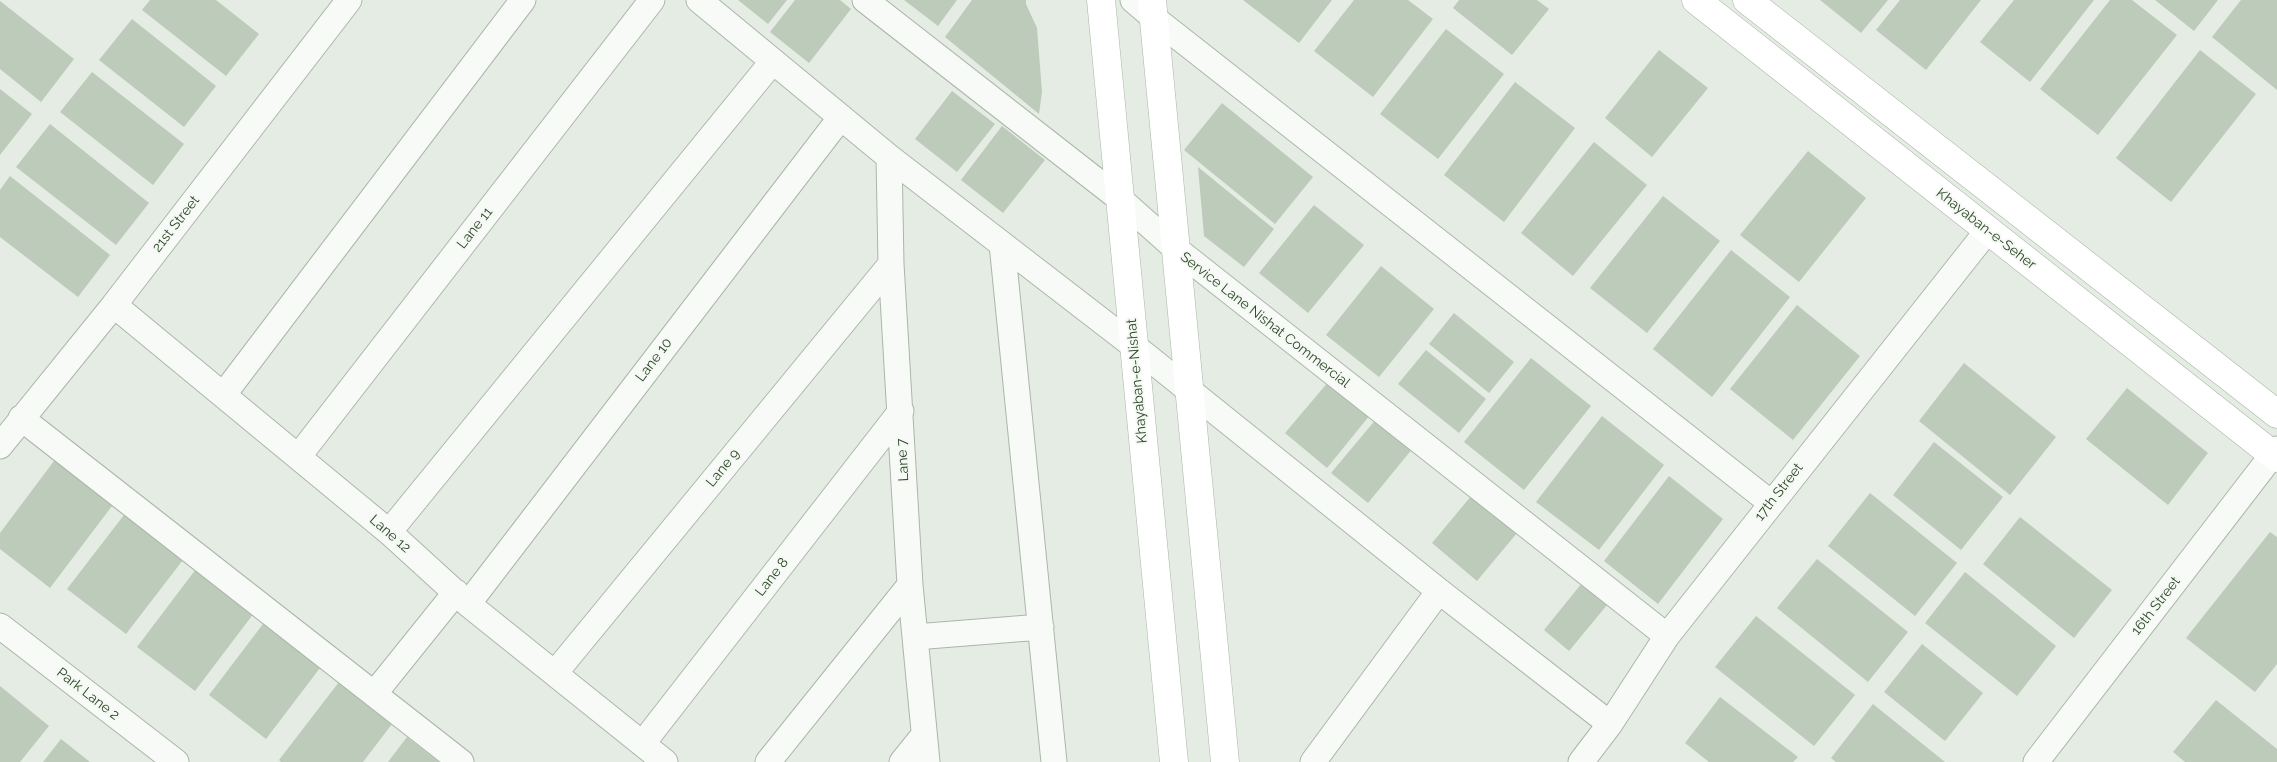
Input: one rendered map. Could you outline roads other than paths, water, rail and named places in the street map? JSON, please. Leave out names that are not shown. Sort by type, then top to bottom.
[{"type":"street","name":"21st Street","points":[[0,446],[114,305],[349,0]]},
{"type":"street","points":[[224,394],[524,0]]},
{"type":"street","name":"Lane 11","points":[[298,457],[652,0]]},
{"type":"street","points":[[700,0],[889,157],[1134,346],[1439,591],[1610,724]]},
{"type":"street","name":"Service Lane Nishat Commercial","points":[[865,0],[1120,199],[1176,250],[1667,636]]},
{"type":"street","name":"Khayaban-e-Nishat","points":[[1100,0],[1174,762]]},
{"type":"street","points":[[1133,0],[1153,9],[1771,503]]},
{"type":"street","points":[[1747,0],[2277,414]]},
{"type":"street","name":"Khayaban-e-Seher","points":[[1700,1],[1988,230],[2276,454]]},
{"type":"street","points":[[1153,9],[1225,762]]},
{"type":"street","points":[[389,532],[774,61]]},
{"type":"street","name":"Lane 10","points":[[374,694],[462,598],[840,117]]},
{"type":"street","name":"Lane 7","points":[[889,157],[891,264],[910,586],[927,762]]},
{"type":"street","name":"17th Street","points":[[1581,762],[1610,724],[1667,636],[1988,230]]},
{"type":"street","points":[[1002,244],[1054,762]]},
{"type":"street","name":"Lane 9","points":[[555,672],[891,264]]},
{"type":"street","name":"Lane 12","points":[[114,305],[389,532],[462,598],[666,762]]},
{"type":"street","name":"Lane 8","points":[[643,743],[901,411]]},
{"type":"street","points":[[21,418],[461,762]]},
{"type":"street","name":"16th Street","points":[[2036,762],[2276,454]]},
{"type":"street","points":[[768,762],[910,586]]},
{"type":"street","points":[[1313,762],[1439,591]]},
{"type":"street","name":"Park Lane 2","points":[[0,626],[176,762]]},
{"type":"street","points":[[914,637],[1041,627]]},
{"type":"street","points":[[902,762],[924,736]]}]
